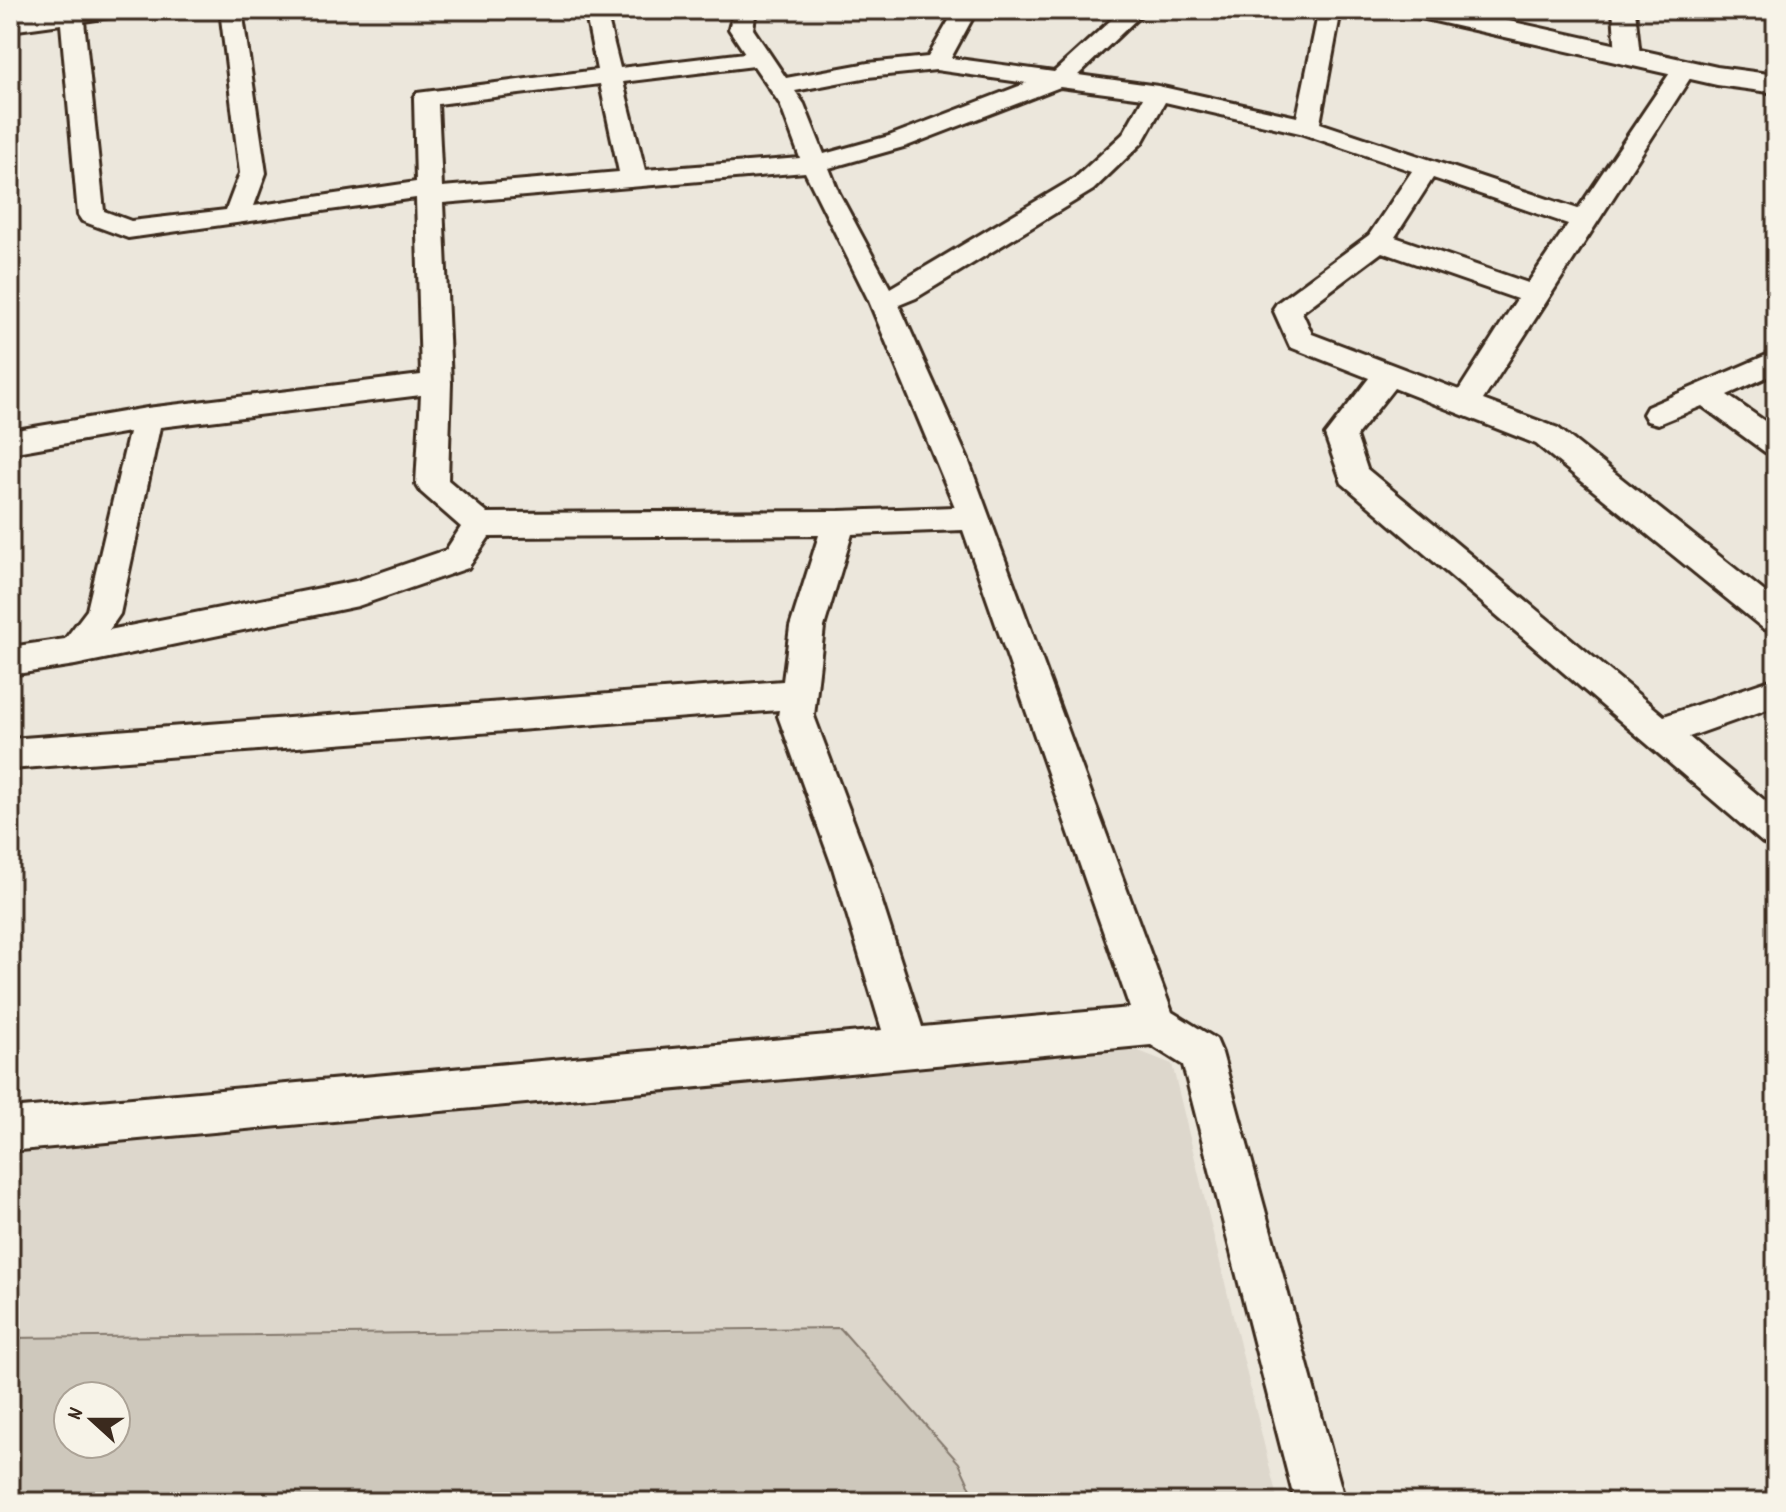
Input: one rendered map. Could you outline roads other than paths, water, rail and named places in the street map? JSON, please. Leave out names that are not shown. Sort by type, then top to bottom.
[{"type":"street","points":[[10,24],[114,10]]},
{"type":"street","points":[[231,10],[253,173],[237,217]]},
{"type":"street","points":[[745,10],[741,29],[792,104],[826,193],[883,301],[954,462],[1156,1025]]},
{"type":"street","points":[[936,63],[966,10]]},
{"type":"street","points":[[72,16],[91,215],[128,230],[430,192],[634,180],[815,164],[898,141],[1061,78],[1135,10]]},
{"type":"street","points":[[1307,127],[1330,10]]},
{"type":"street","points":[[1421,10],[1453,14],[1684,69],[1776,84]]},
{"type":"street","points":[[1624,10],[1628,56]]},
{"type":"street","points":[[595,12],[634,180]]},
{"type":"street","points":[[761,58],[426,98],[436,383],[432,484],[480,525],[839,523],[975,518]]},
{"type":"street","points":[[780,86],[868,70],[936,63],[1158,93],[1307,127],[1583,220]]},
{"type":"street","points":[[1465,405],[1684,69]]},
{"type":"street","points":[[883,301],[906,292],[1084,184],[1133,138],[1158,93]]},
{"type":"street","points":[[1428,167],[1379,241],[1287,309],[1300,340],[1547,436],[1776,620]]},
{"type":"street","points":[[1379,241],[1534,295]]},
{"type":"street","points":[[1658,414],[1776,361]]},
{"type":"street","points":[[1388,375],[1340,435],[1353,475],[1776,832]]},
{"type":"street","points":[[10,442],[147,418],[436,383]]},
{"type":"street","points":[[1704,393],[1776,444]]},
{"type":"street","points":[[75,651],[103,614],[147,418]]},
{"type":"street","points":[[839,523],[807,627],[796,716],[852,868],[908,1048]]},
{"type":"street","points":[[10,661],[75,651],[358,593],[457,559],[480,525]]},
{"type":"street","points":[[1658,733],[1776,692]]},
{"type":"street","points":[[10,754],[799,694]]},
{"type":"street","points":[[10,1130],[1156,1025],[1201,1053],[1320,1502]]}]
